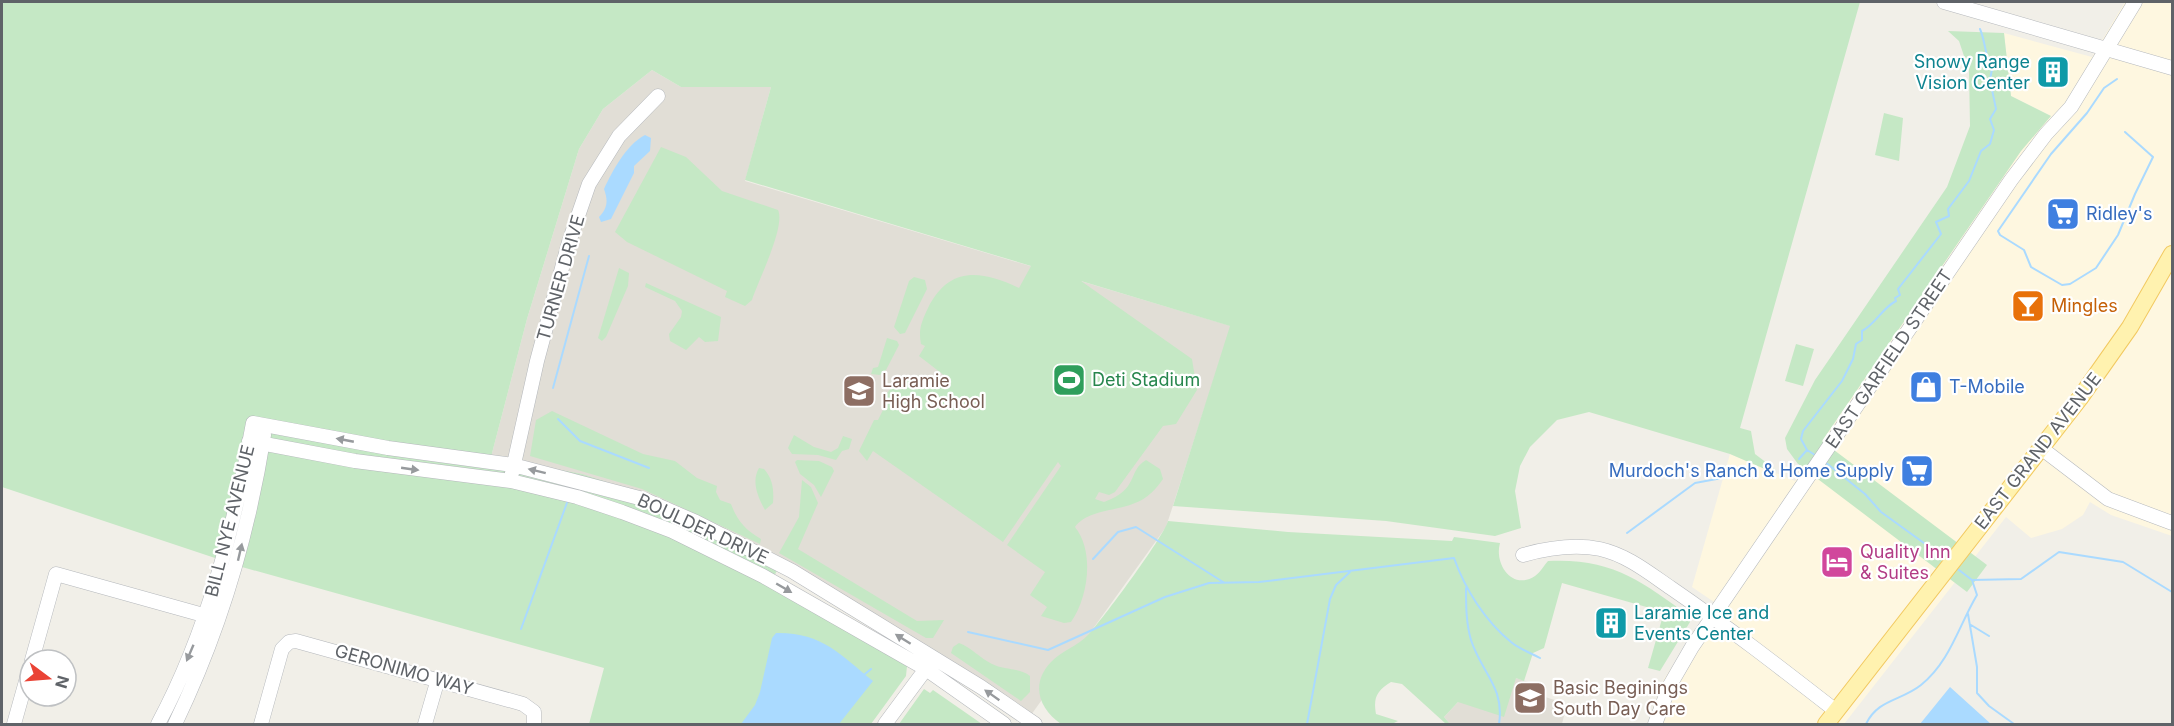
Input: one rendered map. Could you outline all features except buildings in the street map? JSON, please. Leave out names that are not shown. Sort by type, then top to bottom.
[{"type":"main road","name":"EAST GRAND AVENUE","points":[[1831,718],[2040,448],[2130,327],[2172,254]]},
{"type":"street","points":[[1944,2],[2172,68]]},
{"type":"street","name":"EAST GARFIELD STREET","points":[[1655,724],[1678,668],[2011,180],[2046,134],[2071,107],[2135,2]]},
{"type":"street","name":"TURNER DRIVE","points":[[511,482],[537,361],[569,242],[589,184],[619,136],[658,96]]},
{"type":"street","name":"BOULDER DRIVE","points":[[263,425],[388,448],[513,465],[643,499],[696,522],[792,571],[930,664],[1004,724]]},
{"type":"street","name":"BILL NYE AVENUE","points":[[158,724],[236,568],[256,442],[263,425]]},
{"type":"street","name":"BOULDER DRIVE","points":[[256,442],[355,461],[511,482],[577,497],[672,531],[752,570],[930,664],[1035,724]]},
{"type":"street","points":[[2040,448],[2108,499],[2172,523]]},
{"type":"street","points":[[1523,555],[1550,548],[1601,549],[1630,560],[1714,617],[1831,718]]},
{"type":"street","points":[[35,648],[56,574],[212,617]]},
{"type":"street","name":"BILL NYE AVENUE","points":[[175,724],[212,617]]},
{"type":"street","name":"GERONIMO WAY","points":[[261,724],[284,646],[296,640],[524,704],[534,718]]},
{"type":"street","points":[[885,724],[930,664]]},
{"type":"street","points":[[425,724],[438,679]]},
{"type":"street","points":[[14,724],[18,708]]},
{"type":"shaded area","points":[[2125,2],[2172,2],[2172,536],[2111,515],[2090,502],[2083,515],[2062,529],[2031,538],[2006,517],[1844,724],[1647,724],[1664,679],[1714,602],[1692,587],[1730,454],[1795,481],[2021,151],[2051,116],[2011,96],[2004,33],[2092,57]]},
{"type":"shaded area","name":"Laramie High School","points":[[652,70],[681,87],[771,87],[745,181],[1231,326],[1166,527],[1031,715],[931,649],[611,483],[491,457],[527,319],[579,149],[603,109]]},
{"type":"shaded area","name":"Basic Beginings South Day Care","points":[[1516,678],[1541,686],[1539,695],[1567,704],[1562,724],[1450,724],[1444,717],[1458,702]]},
{"type":"green space","points":[[2,2],[1860,2],[1740,428],[1751,431],[1755,454],[1776,470],[1774,473],[1730,454],[1589,412],[1557,420],[1530,447],[1520,466],[1515,491],[1521,528],[1495,536],[1386,521],[1173,506],[1230,326],[1081,281],[1192,359],[1197,390],[1176,424],[1163,426],[1115,492],[1109,495],[1099,492],[1095,499],[1104,502],[1123,492],[1136,469],[1146,460],[1160,469],[1163,479],[1154,490],[1128,506],[1087,517],[1075,527],[1085,549],[1087,575],[1082,601],[1077,612],[1071,622],[1064,623],[1041,616],[1047,607],[1030,595],[1045,572],[1007,545],[1061,466],[1058,462],[1003,542],[873,451],[867,461],[859,451],[874,420],[878,420],[886,404],[883,402],[893,386],[899,381],[915,376],[941,381],[945,376],[919,356],[925,346],[921,344],[921,325],[936,294],[956,278],[979,275],[1019,288],[1031,266],[745,180],[771,87],[681,87],[652,70],[603,109],[579,149],[527,319],[491,457],[582,474],[637,492],[781,560],[770,587],[907,666],[906,676],[871,724],[589,724],[604,668],[242,567],[2,487]]},
{"type":"green space","points":[[1948,31],[2004,33],[2011,96],[2051,116],[2021,151],[1822,441],[1987,565],[1967,592],[1798,464],[1787,449],[1785,438],[1815,380],[1947,187],[1970,126],[1969,71],[1959,41]]},
{"type":"green space","points":[[1884,113],[1903,118],[1899,161],[1875,155]]},
{"type":"green space","points":[[661,147],[686,157],[722,191],[778,210],[775,240],[752,300],[745,306],[725,297],[727,291],[627,242],[615,232]]},
{"type":"green space","points":[[619,268],[629,273],[628,286],[606,337],[602,341],[598,338]]},
{"type":"green space","points":[[914,277],[925,280],[927,289],[905,333],[900,334],[894,327],[909,281]]},
{"type":"green space","points":[[646,283],[721,317],[718,341],[705,342],[699,337],[686,350],[670,341],[669,334],[681,317],[682,311],[675,301],[645,287]]},
{"type":"green space","points":[[887,338],[897,341],[899,345],[886,370],[880,375],[871,374],[873,368],[878,367]]},
{"type":"green space","points":[[1796,344],[1814,349],[1803,386],[1785,381]]},
{"type":"green space","points":[[552,411],[643,454],[675,461],[697,478],[717,486],[716,492],[720,500],[731,504],[742,524],[761,539],[760,544],[642,489],[530,456],[536,420]]},
{"type":"green space","points":[[794,435],[814,447],[831,452],[838,448],[843,436],[852,439],[849,449],[842,451],[836,460],[818,455],[792,454],[788,448]]},
{"type":"green space","points":[[797,460],[819,461],[832,467],[834,471],[821,497],[814,485],[800,474],[795,462]]},
{"type":"green space","points":[[759,468],[764,469],[767,473],[773,489],[773,503],[765,510],[756,484]]},
{"type":"green space","points":[[802,480],[811,487],[818,503],[798,549],[917,621],[944,620],[933,638],[926,638],[779,553],[799,517]]},
{"type":"green space","points":[[1168,521],[1288,532],[1452,541],[1454,537],[1500,543],[1502,567],[1512,578],[1527,580],[1539,573],[1548,561],[1591,563],[1625,574],[1640,582],[1690,616],[1690,622],[1660,671],[1648,668],[1664,612],[1562,583],[1544,648],[1533,653],[1524,681],[1516,678],[1504,717],[1458,702],[1444,717],[1450,724],[1446,724],[1402,684],[1391,682],[1377,695],[1375,708],[1376,714],[1398,721],[1392,724],[1061,724],[1047,711],[1040,696],[1039,687],[1044,670],[1055,658],[1084,639],[1095,626],[1144,561]]},
{"type":"green space","points":[[959,643],[992,664],[1030,676],[1030,692],[1021,701],[951,653],[953,647]]},
{"type":"green space","points":[[924,689],[930,693],[933,690],[982,724],[899,724]]},
{"type":"water","points":[[645,135],[651,138],[650,151],[634,166],[634,173],[611,219],[601,222],[599,217],[606,207],[607,200],[604,189],[626,151]]},
{"type":"water","points":[[776,633],[806,636],[829,646],[873,681],[839,724],[741,724],[755,705],[760,692],[772,638]]},
{"type":"water","points":[[1950,687],[1991,724],[1920,724]]},
{"type":"waterway","points":[[1815,455],[1807,450],[1801,439],[1803,431],[1842,381],[1853,359],[1856,344],[1862,340],[1862,331],[1896,301],[1895,298],[1900,295],[1898,289],[1941,234],[1936,222],[1949,216],[1948,209],[1969,181],[1981,151],[1990,144],[1994,130],[1990,119],[1996,109],[1990,80],[1992,69],[1980,29]]},
{"type":"waterway","points":[[2117,79],[2104,88],[2087,113],[2051,154],[1998,231],[2000,235],[2024,250],[2031,267],[2062,285],[2070,284],[2096,268],[2118,235],[2153,157],[2125,132]]},
{"type":"waterway","points":[[553,388],[589,256]]},
{"type":"waterway","points":[[558,419],[580,441],[649,468]]},
{"type":"waterway","points":[[1799,459],[1807,450]]},
{"type":"waterway","points":[[1825,462],[1865,494],[1881,512],[1946,559]]},
{"type":"waterway","points":[[1627,533],[1695,483],[1722,478]]},
{"type":"waterway","points":[[521,629],[568,500]]},
{"type":"waterway","points":[[1093,559],[1118,532],[1136,527],[1223,582]]},
{"type":"waterway","points":[[1955,567],[1972,580],[2021,579],[2059,552],[2123,562],[2172,592]]},
{"type":"waterway","points":[[968,632],[1048,650],[1165,597],[1209,583],[1259,582],[1454,558],[1470,593],[1484,614],[1514,644],[1540,658]]},
{"type":"waterway","points":[[1307,724],[1330,599],[1336,585],[1350,572]]},
{"type":"waterway","points":[[1866,724],[1883,705],[1913,690],[1931,676],[1947,654],[1977,595],[1972,580]]},
{"type":"waterway","points":[[1466,588],[1469,634],[1499,700],[1499,724]]},
{"type":"waterway","points":[[1968,614],[1977,667],[1977,693],[1989,706],[2014,724]]},
{"type":"waterway","points":[[1971,625],[1989,636]]},
{"type":"waterway","points":[[865,674],[871,669]]},
{"type":"place","name":"Snowy Range Vision Center","points":[[2053,72]]},
{"type":"place","name":"Ridley's","points":[[2063,214]]},
{"type":"place","name":"Mingles","points":[[2028,306]]},
{"type":"place","name":"Deti Stadium","points":[[1069,380]]},
{"type":"place","name":"T-Mobile","points":[[1926,387]]},
{"type":"place","name":"Laramie High School","points":[[859,391]]},
{"type":"place","name":"Murdoch's Ranch & Home Supply","points":[[1917,471]]},
{"type":"place","name":"Quality Inn & Suites","points":[[1837,562]]},
{"type":"place","name":"Laramie Ice and Events Center","points":[[1611,623]]},
{"type":"place","name":"Basic Beginings South Day Care","points":[[1530,698]]}]
